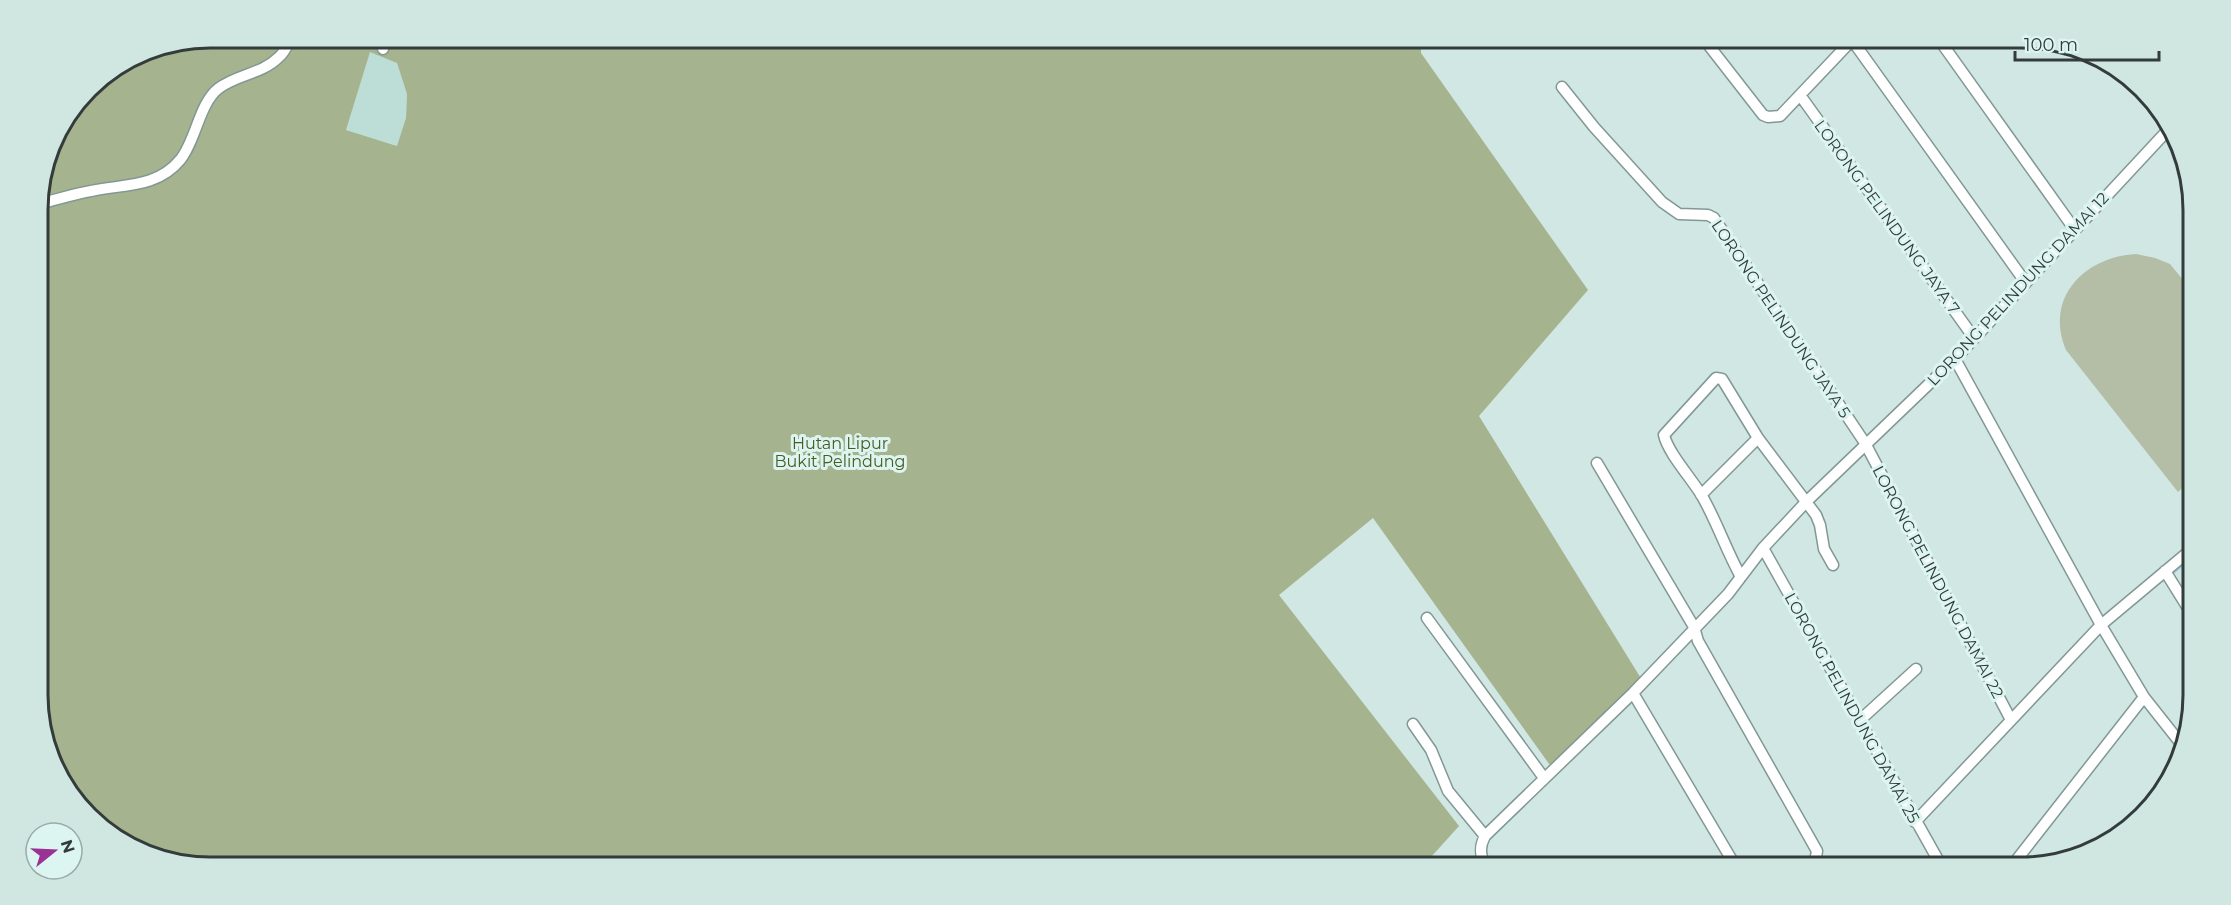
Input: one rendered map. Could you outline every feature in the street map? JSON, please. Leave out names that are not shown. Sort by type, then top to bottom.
[{"type":"street","points":[[48,201],[93,190],[143,184],[164,174],[180,160],[213,93],[219,87],[264,70],[281,56],[285,48]]},
{"type":"street","points":[[1711,48],[1763,115],[1768,117],[1780,116],[1843,49]]},
{"type":"street","points":[[1859,48],[2026,283]]},
{"type":"street","points":[[1945,48],[2075,230]]},
{"type":"street","name":"LORONG PELINDUNG JAYA 5","points":[[1562,87],[1594,127],[1662,202],[1679,214],[1708,215],[1714,218],[1865,443]]},
{"type":"street","name":"LORONG PELINDUNG JAYA 7","points":[[1800,95],[1974,338]]},
{"type":"street","name":"LORONG PELINDUNG DAMAI 12","points":[[1485,836],[1633,693],[1728,594],[1763,548],[1807,501],[1955,359],[2164,134]]},
{"type":"street","points":[[1955,359],[2101,625],[2144,697],[2177,738]]},
{"type":"street","points":[[1741,577],[1701,495],[1665,440],[1664,433],[1712,380],[1719,378],[1722,379],[1758,438],[1807,501],[1818,520],[1824,549],[1833,565]]},
{"type":"street","points":[[1701,495],[1758,438]]},
{"type":"street","name":"LORONG PELINDUNG DAMAI 22","points":[[1865,443],[2011,720]]},
{"type":"street","points":[[1597,463],[1694,627],[1698,641],[1816,850],[1815,857]]},
{"type":"street","name":"LORONG PELINDUNG DAMAI 25","points":[[1763,548],[1936,857]]},
{"type":"street","points":[[1915,822],[2101,625],[2183,556]]},
{"type":"street","points":[[2165,570],[2183,600]]},
{"type":"street","points":[[1427,618],[1544,778]]},
{"type":"street","points":[[1859,721],[1916,669]]},
{"type":"street","points":[[1633,693],[1730,857]]},
{"type":"street","points":[[2019,857],[2144,697]]},
{"type":"street","points":[[1413,724],[1431,750],[1448,791],[1485,836],[1480,848],[1483,857]]},
{"type":"shaded area","points":[[370,51],[397,63],[407,94],[406,118],[398,146],[346,130]]},
{"type":"shaded area","points":[[2136,254],[2155,258],[2170,264],[2183,280],[2183,487],[2178,492],[2066,350],[2061,331],[2060,313],[2073,284],[2085,272],[2117,257]]},
{"type":"green space","name":"Hutan Lipur Bukit Pelindung","points":[[199,48],[1421,48],[1421,53],[1588,290],[1479,416],[1642,680],[1552,768],[1373,518],[1279,595],[1459,826],[1431,857],[199,857],[178,854],[138,840],[103,817],[75,785],[57,747],[48,706],[48,199],[51,178],[60,148],[75,120],[95,95],[111,81],[148,60],[178,51]],"holes":[[[370,52],[397,63],[407,94],[406,118],[397,146],[346,130]]]},
{"type":"waterway","points":[[2174,572],[2183,564]]}]
